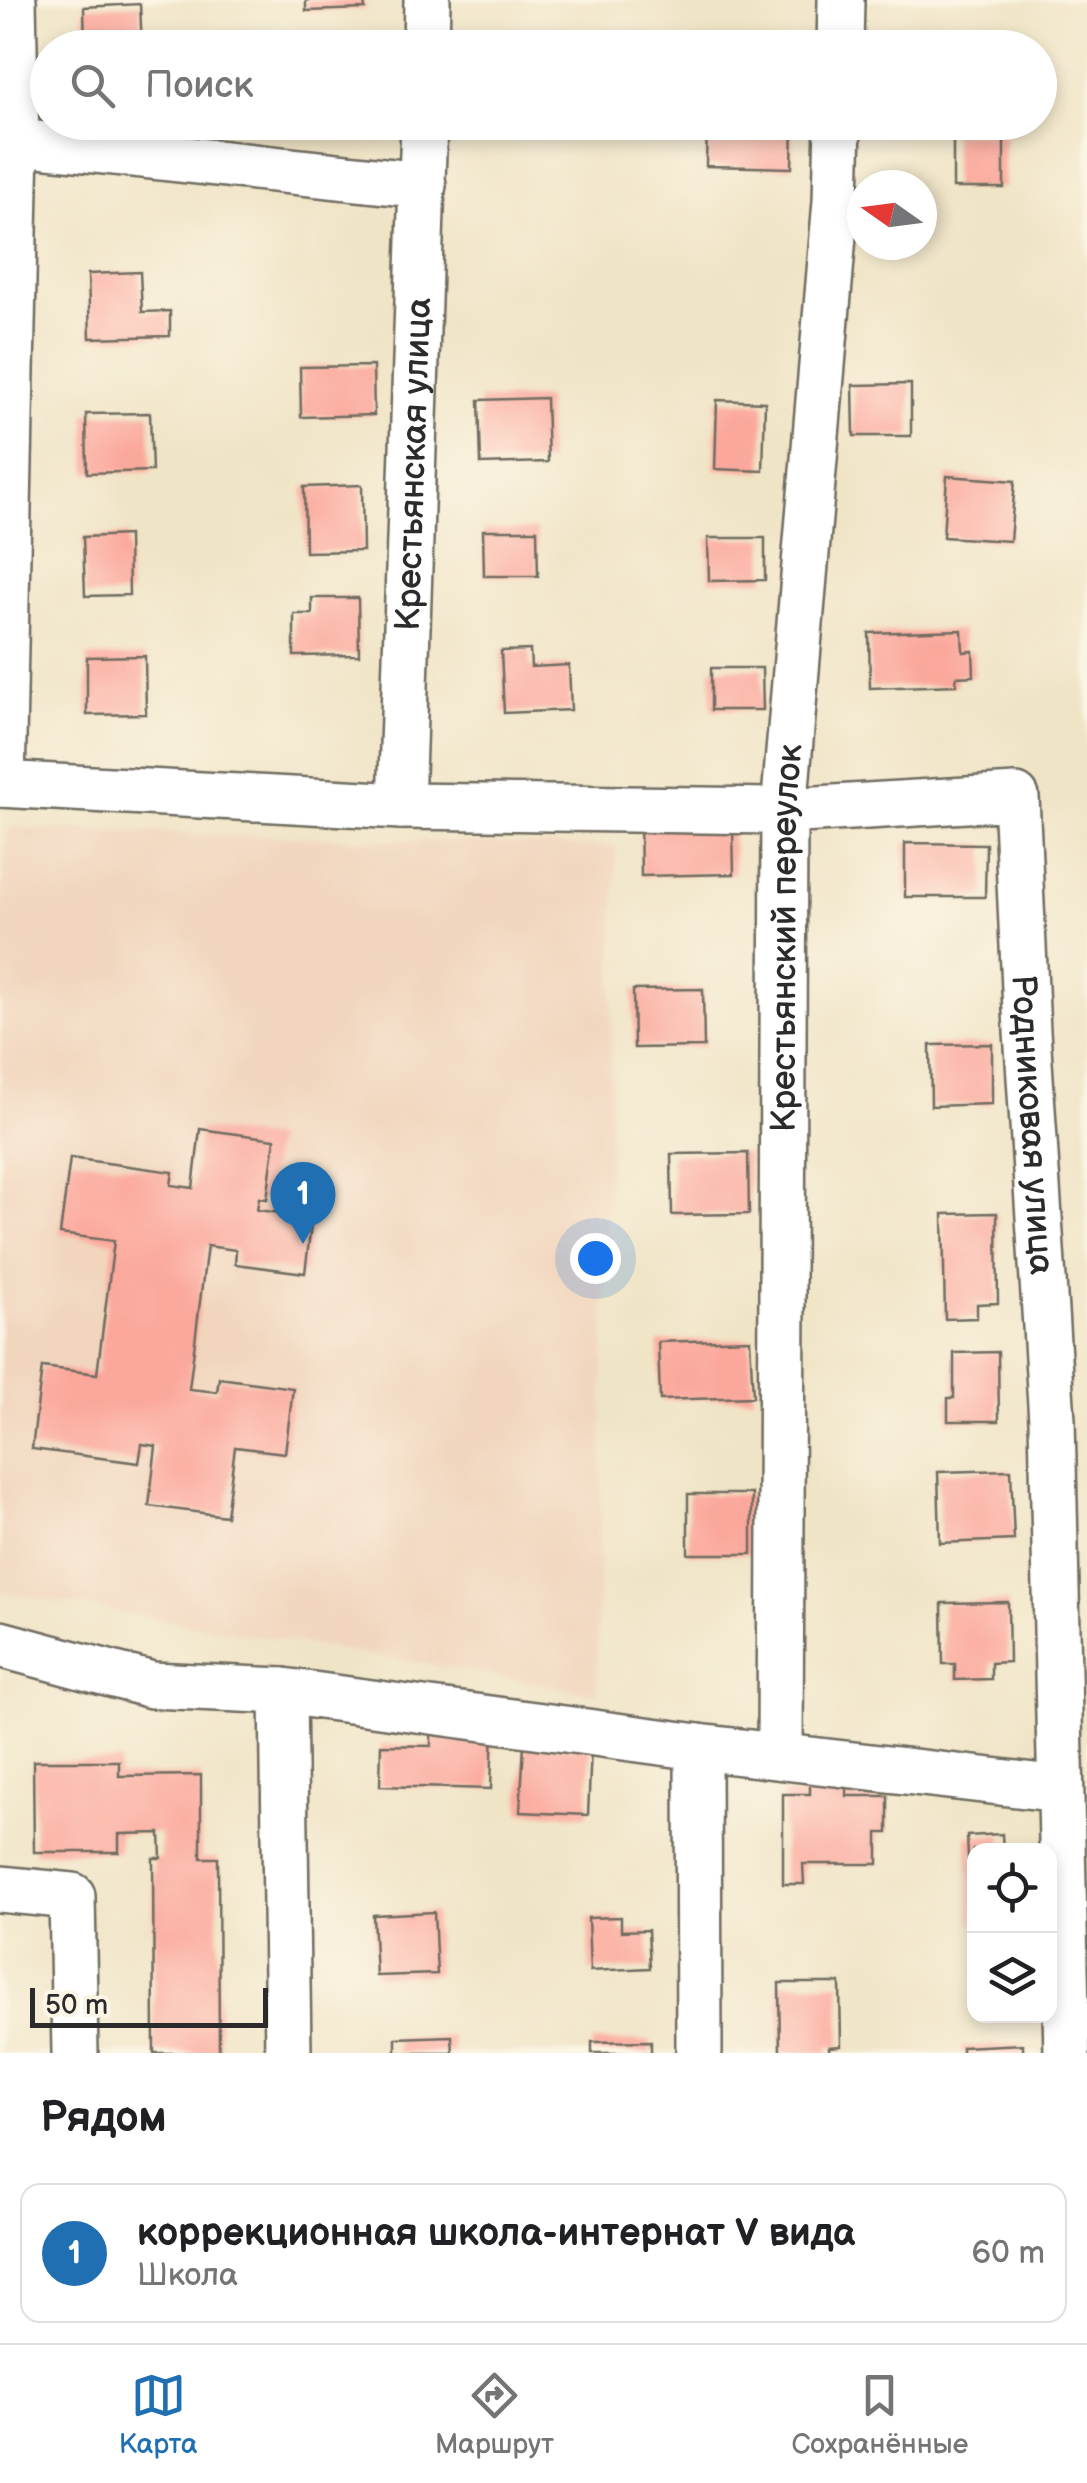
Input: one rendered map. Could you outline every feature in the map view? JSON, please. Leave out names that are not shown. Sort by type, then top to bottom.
[{"type":"street","points":[[13,0],[1,784],[401,806],[784,811]]},
{"type":"street","points":[[426,30],[427,0]]},
{"type":"street","points":[[840,0],[840,30]]},
{"type":"street","name":"Крестьянская улица","points":[[401,806],[424,140]]},
{"type":"street","name":"Крестьянский переулок","points":[[780,1756],[784,811],[836,201],[838,140]]},
{"type":"street","points":[[8,141],[423,185]]},
{"type":"street","name":"Родниковая улица","points":[[784,811],[1016,798],[1052,1420],[1067,2053]]},
{"type":"street","points":[[0,1644],[152,1685],[283,1691],[698,1747],[1060,1789]]},
{"type":"street","points":[[283,1691],[288,2053]]},
{"type":"street","points":[[698,1747],[699,2053]]},
{"type":"street","points":[[0,1890],[72,1896],[74,2053]]},
{"type":"shaded area","points":[[9,828],[616,847],[596,1693],[0,1592],[0,897]]},
{"type":"building","points":[[306,0],[364,0],[365,9],[306,11]]},
{"type":"building","points":[[140,4],[141,30],[85,30],[84,7]]},
{"type":"building","points":[[707,140],[793,140],[792,168],[706,166]]},
{"type":"building","points":[[953,140],[1004,140],[1004,188],[953,188]]},
{"type":"building","points":[[140,272],[142,312],[170,311],[170,336],[90,338],[88,274]]},
{"type":"building","points":[[373,366],[374,415],[301,417],[300,367]]},
{"type":"building","points":[[911,384],[911,436],[854,436],[853,385]]},
{"type":"building","points":[[546,398],[548,462],[481,464],[479,400]]},
{"type":"building","points":[[717,400],[765,402],[763,471],[715,469]]},
{"type":"building","points":[[150,413],[152,471],[87,473],[86,414]]},
{"type":"building","points":[[947,476],[1015,481],[1010,541],[943,537]]},
{"type":"building","points":[[362,485],[363,551],[305,552],[304,487]]},
{"type":"building","points":[[483,530],[537,530],[538,576],[484,576]]},
{"type":"building","points":[[128,535],[129,595],[85,596],[83,537]]},
{"type":"building","points":[[708,538],[765,538],[765,580],[709,581]]},
{"type":"building","points":[[312,598],[358,598],[359,655],[294,656],[294,614],[312,614]]},
{"type":"building","points":[[962,630],[963,652],[973,651],[974,676],[956,677],[957,685],[870,688],[869,633]]},
{"type":"building","points":[[530,650],[531,667],[569,665],[571,710],[504,713],[501,651]]},
{"type":"building","points":[[145,656],[146,714],[87,715],[87,657]]},
{"type":"building","points":[[711,668],[762,668],[763,710],[711,710]]},
{"type":"building","points":[[640,818],[733,829],[734,874],[641,876]]},
{"type":"building","points":[[905,843],[986,844],[985,897],[905,897]]},
{"type":"building","points":[[703,989],[704,1047],[634,1048],[633,990]]},
{"type":"building","points":[[992,1044],[992,1104],[931,1106],[930,1045]]},
{"type":"building","points":[[200,1129],[275,1139],[267,1199],[259,1198],[257,1210],[312,1217],[305,1273],[235,1264],[236,1250],[207,1246],[189,1389],[217,1392],[219,1378],[293,1388],[285,1453],[235,1447],[226,1516],[149,1506],[156,1446],[142,1444],[139,1463],[32,1449],[42,1367],[97,1374],[114,1241],[60,1234],[70,1158],[173,1172],[171,1185],[193,1188]]},
{"type":"building","points":[[748,1153],[749,1214],[672,1215],[671,1154]]},
{"type":"building","points":[[997,1213],[998,1303],[977,1304],[977,1318],[945,1319],[943,1214]]},
{"type":"building","points":[[750,1339],[753,1397],[660,1400],[658,1342]]},
{"type":"building","points":[[998,1352],[999,1421],[948,1421],[948,1398],[954,1398],[954,1353]]},
{"type":"building","points":[[1011,1470],[1014,1540],[940,1543],[938,1472]]},
{"type":"building","points":[[688,1494],[752,1494],[752,1554],[688,1554]]},
{"type":"building","points":[[1008,1602],[1009,1662],[991,1663],[991,1679],[955,1680],[955,1664],[943,1664],[942,1603]]},
{"type":"building","points":[[431,1724],[493,1726],[491,1789],[380,1786],[381,1745],[431,1746]]},
{"type":"building","points":[[524,1745],[591,1748],[588,1815],[520,1812]]},
{"type":"building","points":[[33,1761],[119,1761],[119,1776],[201,1775],[201,1858],[218,1858],[219,2053],[154,2053],[153,1858],[161,1858],[160,1833],[119,1834],[119,1852],[34,1852]]},
{"type":"building","points":[[847,1782],[847,1796],[888,1796],[888,1833],[878,1833],[878,1864],[803,1864],[804,1884],[783,1884],[783,1794],[810,1794],[810,1783]]},
{"type":"building","points":[[1002,1834],[1003,1843],[967,1843],[967,1836]]},
{"type":"building","points":[[434,1912],[437,1974],[376,1976],[373,1915]]},
{"type":"building","points":[[621,1917],[621,1931],[648,1930],[650,1968],[590,1971],[588,1918]]},
{"type":"building","points":[[779,1983],[840,1983],[841,2046],[829,2047],[829,2053],[780,2053]]},
{"type":"building","points":[[452,2036],[453,2053],[396,2053],[396,2038]]},
{"type":"building","points":[[651,2041],[651,2053],[592,2053],[592,2042]]},
{"type":"building","points":[[1023,2044],[1023,2053],[962,2053],[962,2047]]},
{"type":"place","name":"коррекционная школа-интернат V вида","points":[[303,1244]]}]
